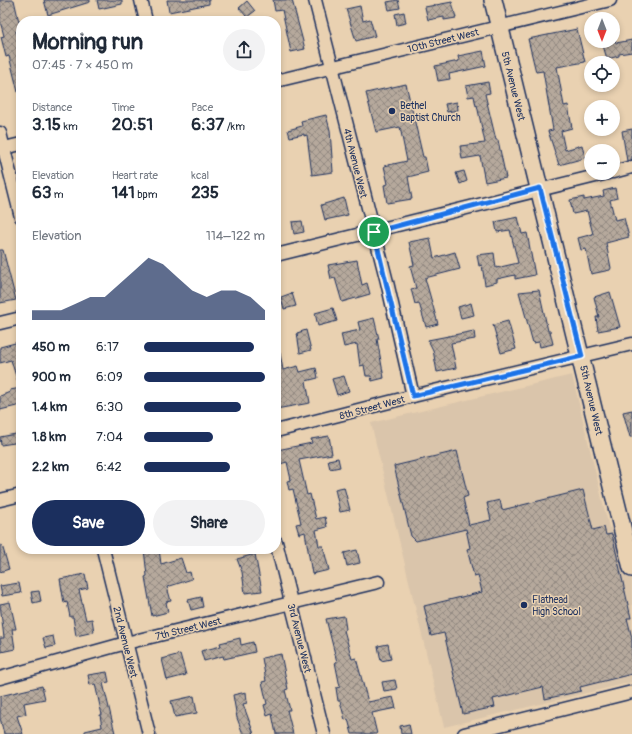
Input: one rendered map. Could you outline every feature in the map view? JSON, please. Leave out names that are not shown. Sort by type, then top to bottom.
[{"type":"street","points":[[141,0],[145,16]]},
{"type":"street","name":"4th Avenue West","points":[[315,0],[374,232],[413,396]]},
{"type":"street","name":"5th Avenue West","points":[[493,0],[582,356],[626,520],[632,568]]},
{"type":"street","name":"10th Street West","points":[[281,80],[610,0]]},
{"type":"street","points":[[0,132],[2,149],[16,199]]},
{"type":"street","points":[[2,149],[16,145]]},
{"type":"street","points":[[620,170],[632,167]]},
{"type":"street","points":[[281,254],[374,232],[540,188],[584,178]]},
{"type":"street","points":[[0,323],[16,319]]},
{"type":"street","name":"8th Street West","points":[[281,430],[413,396],[632,344]]},
{"type":"street","points":[[0,500],[16,496]]},
{"type":"street","name":"2nd Avenue West","points":[[104,554],[149,734]]},
{"type":"street","name":"3rd Avenue West","points":[[279,554],[324,734]]},
{"type":"street","name":"7th Street West","points":[[0,678],[126,643],[378,582]]},
{"type":"street","points":[[464,734],[500,730],[632,692]]},
{"type":"shaded area","name":"Flathead High School","points":[[572,375],[609,528],[632,523],[632,682],[444,727],[371,423]]},
{"type":"building","points":[[0,0],[14,0],[18,16],[16,16],[16,84],[9,56],[6,57],[1,37],[4,36],[0,21]]},
{"type":"building","points":[[44,0],[90,0],[90,2],[48,15]]},
{"type":"building","points":[[97,0],[122,0],[122,4],[99,9]]},
{"type":"building","points":[[167,0],[209,0],[209,4],[169,12]]},
{"type":"building","points":[[273,0],[292,0],[305,49],[291,52],[282,10],[275,11]]},
{"type":"building","points":[[398,0],[400,8],[389,10],[387,2]]},
{"type":"building","points":[[247,1],[255,11],[246,16],[239,8]]},
{"type":"building","points":[[452,2],[456,18],[444,20],[444,17],[428,20],[425,7]]},
{"type":"building","points":[[360,6],[363,21],[370,19],[375,36],[356,41],[346,9]]},
{"type":"building","points":[[404,12],[406,23],[397,25],[395,14]]},
{"type":"building","points":[[577,29],[584,62],[557,67],[564,106],[568,105],[572,128],[561,131],[565,150],[582,145],[584,158],[559,165],[548,131],[553,130],[543,71],[536,72],[528,39]]},
{"type":"building","points":[[632,40],[632,52],[619,54],[619,56],[606,56],[604,48],[620,48],[620,42]]},
{"type":"building","points":[[483,51],[486,66],[449,74],[450,79],[438,81],[435,66],[459,61],[458,56]]},
{"type":"building","points":[[488,82],[490,93],[485,94],[496,140],[498,140],[506,178],[485,182],[480,156],[462,159],[460,146],[485,143],[474,96],[468,97],[466,86]]},
{"type":"building","points":[[406,84],[423,157],[425,157],[428,172],[408,177],[412,199],[387,203],[384,185],[388,184],[384,166],[407,161],[400,127],[376,132],[366,93]]},
{"type":"building","points":[[457,102],[458,110],[447,112],[445,104]]},
{"type":"building","points":[[326,115],[330,130],[333,172],[312,175],[307,135],[304,136],[304,134],[290,137],[288,130],[302,126],[301,121]]},
{"type":"building","points":[[632,129],[632,160],[627,161],[622,131]]},
{"type":"building","points":[[464,171],[467,181],[460,184],[456,173]]},
{"type":"building","points":[[615,188],[617,198],[610,200],[615,220],[624,218],[629,237],[606,243],[611,268],[610,270],[591,274],[586,249],[581,250],[578,238],[593,234],[587,211],[573,214],[570,200],[584,197],[584,200],[604,196],[603,191]]},
{"type":"building","points":[[344,198],[348,215],[325,220],[321,205]]},
{"type":"building","points":[[518,217],[522,234],[527,233],[535,275],[515,279],[515,275],[497,279],[497,282],[485,285],[482,265],[479,266],[477,255],[494,253],[496,268],[518,263],[510,230],[497,232],[495,222]]},
{"type":"building","points":[[302,221],[304,232],[294,234],[292,222]]},
{"type":"building","points":[[430,238],[434,258],[455,252],[460,269],[425,278],[438,324],[426,327],[419,303],[415,304],[411,289],[416,288],[410,266],[414,265],[409,242]]},
{"type":"building","points":[[0,250],[3,250],[16,300],[0,303]]},
{"type":"building","points":[[357,260],[362,285],[367,283],[370,294],[342,302],[335,278],[331,279],[328,265]]},
{"type":"building","points":[[539,290],[548,331],[550,331],[553,344],[540,347],[539,342],[533,343],[519,292]]},
{"type":"building","points":[[610,292],[620,327],[598,331],[596,317],[599,317],[594,297]]},
{"type":"building","points":[[292,293],[296,306],[284,309],[281,297]]},
{"type":"building","points":[[471,303],[474,315],[461,318],[458,307]]},
{"type":"building","points":[[333,308],[337,321],[318,326],[315,313]]},
{"type":"building","points":[[374,318],[379,339],[377,339],[384,378],[372,381],[371,376],[366,376],[364,365],[360,366],[357,344],[344,347],[341,334],[360,330],[358,322]]},
{"type":"building","points":[[508,321],[516,349],[501,353],[493,325]]},
{"type":"building","points":[[306,330],[311,350],[300,353],[297,333]]},
{"type":"building","points":[[474,331],[475,339],[451,343],[456,368],[437,372],[433,350],[428,340]]},
{"type":"building","points":[[16,343],[16,376],[11,360],[0,363],[0,347]]},
{"type":"building","points":[[281,359],[283,370],[298,366],[300,372],[316,368],[318,378],[306,381],[310,403],[281,408]]},
{"type":"building","points":[[344,376],[349,391],[337,395],[332,379]]},
{"type":"building","points":[[16,389],[16,406],[0,410],[0,396],[10,392],[10,390]]},
{"type":"building","points":[[632,410],[632,437],[630,437],[623,412]]},
{"type":"building","points":[[16,434],[16,443],[1,445],[0,437]]},
{"type":"building","points":[[329,436],[332,454],[299,460],[307,495],[310,494],[316,519],[325,517],[327,527],[316,530],[319,546],[323,546],[329,570],[312,574],[305,532],[299,534],[296,524],[301,523],[293,489],[289,490],[287,481],[291,480],[287,462],[281,464],[281,449],[312,443],[311,439]]},
{"type":"building","points":[[457,451],[468,496],[463,498],[469,525],[491,520],[487,503],[500,500],[502,510],[583,490],[593,530],[604,527],[606,535],[612,534],[631,618],[627,618],[632,638],[632,674],[580,687],[581,691],[545,699],[543,687],[493,699],[495,707],[463,714],[444,633],[431,636],[424,606],[482,592],[478,575],[474,576],[467,549],[470,548],[466,529],[416,541],[411,536],[394,466]]},
{"type":"building","points":[[338,458],[340,467],[330,469],[328,460]]},
{"type":"building","points":[[344,487],[350,510],[340,512],[335,489]]},
{"type":"building","points":[[2,545],[9,569],[0,572],[0,546]]},
{"type":"building","points":[[357,550],[360,563],[347,566],[344,553]]},
{"type":"building","points":[[145,554],[160,554],[161,564],[181,558],[186,573],[190,572],[192,579],[167,587],[171,601],[166,602],[168,612],[152,616],[145,577],[147,576]]},
{"type":"building","points":[[255,554],[262,591],[245,593],[242,572],[237,559]]},
{"type":"building","points":[[85,574],[88,588],[79,590],[86,620],[92,619],[94,632],[76,636],[73,617],[70,617],[67,602],[64,603],[60,579]]},
{"type":"building","points":[[19,583],[21,593],[2,596],[0,586]]},
{"type":"building","points":[[39,591],[41,601],[33,603],[31,592]]},
{"type":"building","points":[[201,597],[203,607],[191,610],[188,600]]},
{"type":"building","points":[[10,602],[16,629],[12,629],[15,649],[1,652],[0,638],[4,638],[0,604]]},
{"type":"building","points":[[344,616],[346,629],[344,630],[352,659],[356,658],[368,702],[393,697],[396,708],[372,713],[377,734],[352,734],[348,719],[345,720],[340,701],[338,701],[336,688],[340,687],[335,662],[337,662],[326,619]]},
{"type":"building","points":[[53,636],[55,646],[46,648],[43,638]]},
{"type":"building","points":[[240,638],[241,645],[253,642],[255,652],[224,659],[223,656],[204,661],[201,651],[221,646],[220,643]]},
{"type":"building","points":[[388,644],[391,659],[381,661],[378,646]]},
{"type":"building","points":[[180,654],[186,675],[167,680],[162,659]]},
{"type":"building","points":[[281,654],[288,689],[285,690],[290,710],[287,710],[293,734],[276,734],[272,714],[267,716],[264,705],[267,704],[262,682],[266,681],[262,658]]},
{"type":"building","points":[[107,672],[109,682],[103,683],[115,733],[85,734],[85,731],[102,727],[100,715],[102,715],[95,684],[90,685],[88,675]]},
{"type":"building","points":[[395,680],[397,689],[384,691],[382,682]]},
{"type":"building","points":[[42,686],[45,699],[24,703],[26,714],[17,716],[23,734],[4,734],[0,718],[0,696]]},
{"type":"building","points":[[246,692],[247,703],[243,704],[254,734],[243,734],[237,718],[233,695]]},
{"type":"building","points":[[194,696],[197,713],[175,717],[171,701]]},
{"type":"building","points":[[409,724],[411,734],[401,734],[400,726]]},
{"type":"place","name":"Bethel Baptist Church","points":[[392,111]]},
{"type":"place","name":"Flathead High School","points":[[524,605]]},
{"type":"route","points":[[540,188],[582,356],[413,396],[374,232],[540,188]]}]
